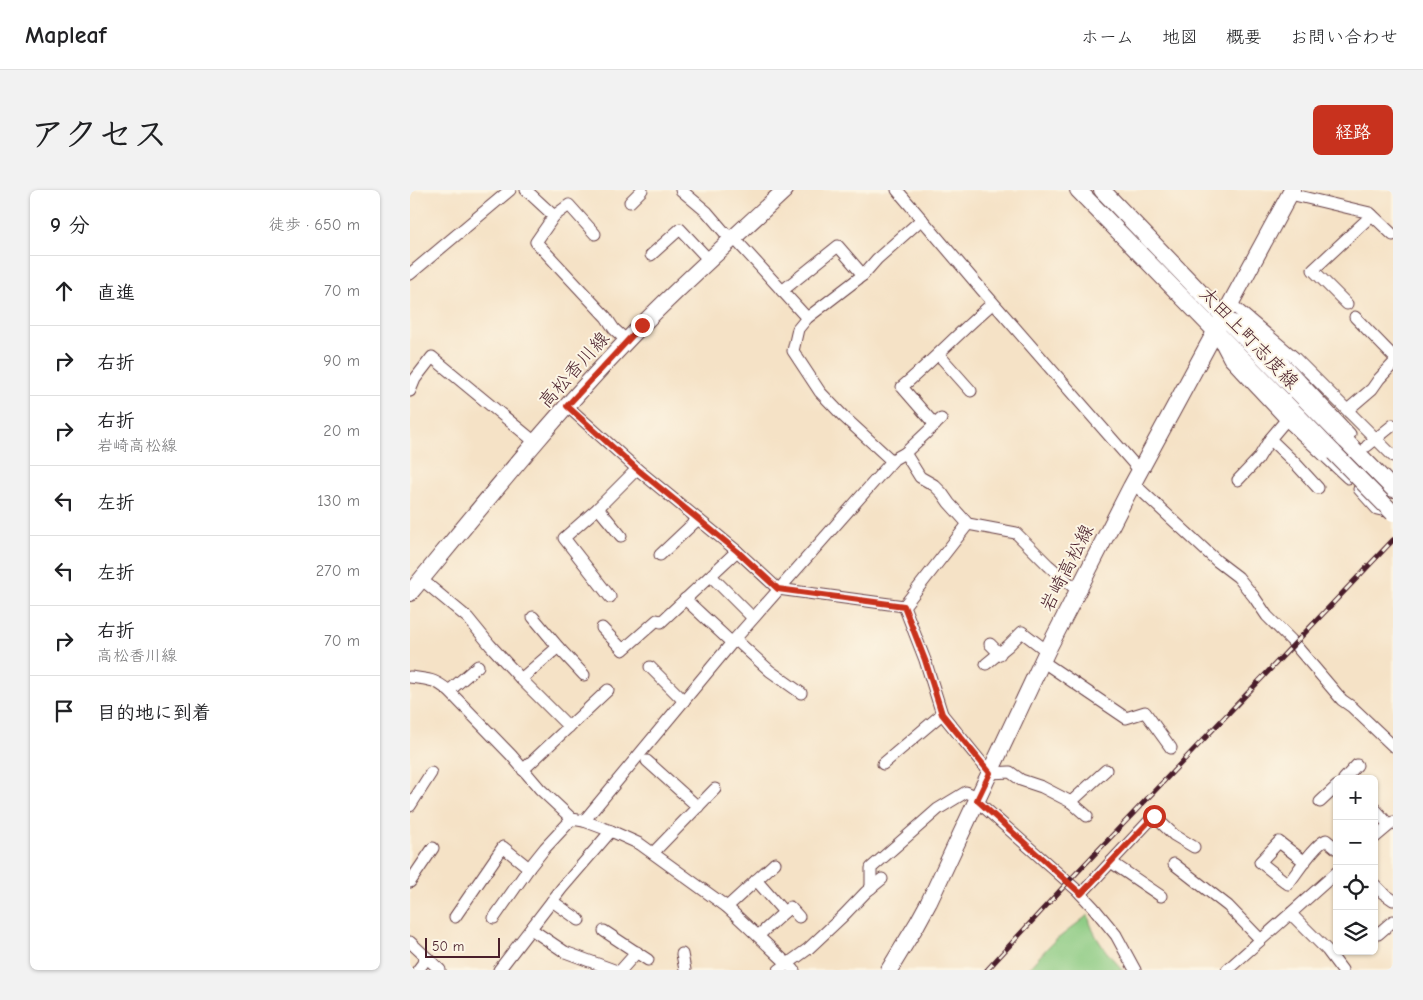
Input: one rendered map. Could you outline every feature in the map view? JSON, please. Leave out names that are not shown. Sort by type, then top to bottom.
[{"type":"main road","name":"高松香川線","points":[[410,592],[567,406],[627,341],[785,190]]},
{"type":"main road","name":"太田上町志度線","points":[[1078,190],[1393,513]]},
{"type":"main road","name":"太田上町志度線","points":[[1102,190],[1226,310],[1393,490]]},
{"type":"main road","name":"岩崎高松線","points":[[889,970],[929,902],[1045,656],[1136,477],[1291,192]]},
{"type":"street","points":[[410,274],[510,190]]},
{"type":"street","points":[[526,190],[554,216]]},
{"type":"street","points":[[630,202],[642,190]]},
{"type":"street","points":[[681,190],[706,212],[725,233],[734,238],[807,318]]},
{"type":"street","points":[[897,190],[1136,477],[1217,561],[1238,577],[1267,616],[1291,640],[1342,700],[1393,746]]},
{"type":"street","points":[[1291,192],[1370,212],[1393,235]]},
{"type":"street","points":[[595,234],[569,206],[554,216],[536,242],[627,341]]},
{"type":"street","points":[[1347,304],[1314,270],[1372,215]]},
{"type":"street","points":[[892,461],[820,392],[793,351],[798,329],[807,318],[863,275],[877,259],[922,218]]},
{"type":"street","points":[[651,255],[680,229],[710,261]]},
{"type":"street","points":[[782,291],[838,246],[863,275]]},
{"type":"street","points":[[494,918],[545,848],[578,820],[684,702],[733,641],[892,461],[906,453],[938,422],[902,387],[939,355],[957,335],[993,303]]},
{"type":"street","points":[[1226,310],[1295,358],[1349,412],[1372,442],[1393,456]]},
{"type":"street","points":[[1226,310],[1250,328],[1393,478]]},
{"type":"street","points":[[1355,317],[1393,356]]},
{"type":"street","points":[[1215,332],[1229,359],[1286,420],[1329,462],[1343,470],[1377,509],[1386,511],[1393,505]]},
{"type":"street","points":[[939,355],[971,392]]},
{"type":"street","points":[[410,391],[415,378],[432,358],[536,442]]},
{"type":"street","points":[[1349,412],[1351,406],[1372,389],[1393,364]]},
{"type":"street","points":[[567,406],[637,469],[737,551],[778,589],[904,606]]},
{"type":"street","points":[[1238,480],[1258,459],[1270,439],[1286,420]]},
{"type":"street","points":[[1372,442],[1393,425]]},
{"type":"street","points":[[1270,439],[1318,488]]},
{"type":"street","points":[[906,453],[920,477],[934,485],[968,524],[1016,533],[1048,565],[1078,591]]},
{"type":"street","points":[[610,597],[564,538],[598,508],[637,469]]},
{"type":"street","points":[[598,508],[621,536]]},
{"type":"street","points":[[660,555],[698,519]]},
{"type":"street","points":[[904,606],[968,524]]},
{"type":"street","points":[[602,628],[623,650],[657,620],[661,622],[737,551]]},
{"type":"street","points":[[710,576],[753,618]]},
{"type":"street","points":[[421,579],[468,618],[521,680],[569,727]]},
{"type":"street","points":[[685,599],[770,671],[801,693]]},
{"type":"street","points":[[904,606],[925,660],[942,714],[990,773],[1010,772],[1021,780],[1042,787],[1071,802],[1087,816]]},
{"type":"street","points":[[533,616],[584,675]]},
{"type":"street","points":[[986,664],[1000,654],[1022,632],[1045,656],[1126,718],[1145,712],[1171,748]]},
{"type":"street","points":[[990,644],[1000,654]]},
{"type":"street","points":[[521,680],[558,647]]},
{"type":"street","points":[[449,691],[478,666]]},
{"type":"street","points":[[650,668],[684,702]]},
{"type":"street","points":[[411,679],[428,678],[439,683],[449,691],[540,789],[578,820],[611,831],[640,844],[653,853],[727,907],[758,936],[787,968],[882,879]]},
{"type":"street","points":[[523,770],[608,690]]},
{"type":"street","points":[[883,764],[942,714]]},
{"type":"street","points":[[647,761],[698,807]]},
{"type":"street","points":[[1348,775],[1358,765]]},
{"type":"street","points":[[1071,802],[1106,770]]},
{"type":"street","points":[[411,803],[431,773]]},
{"type":"street","points":[[653,853],[715,789]]},
{"type":"street","points":[[1320,802],[1333,790]]},
{"type":"street","points":[[871,888],[871,868],[938,809],[966,792],[978,799],[1094,907],[1116,935],[1135,970]]},
{"type":"street","points":[[1378,812],[1391,823],[1378,834]]},
{"type":"street","points":[[1081,894],[1154,816],[1174,835],[1194,848]]},
{"type":"street","points":[[499,970],[562,888],[611,831]]},
{"type":"street","points":[[1305,862],[1319,842],[1326,840],[1333,846]]},
{"type":"street","points":[[455,917],[503,847],[529,868]]},
{"type":"street","points":[[410,882],[433,848]]},
{"type":"street","points":[[1111,862],[1160,896]]},
{"type":"street","points":[[727,907],[776,863]]},
{"type":"street","points":[[1174,864],[1228,906],[1260,939]]},
{"type":"street","points":[[1226,970],[1333,876]]},
{"type":"street","points":[[756,880],[784,912]]},
{"type":"street","points":[[1378,888],[1393,900]]},
{"type":"street","points":[[552,901],[579,920]]},
{"type":"street","points":[[758,936],[790,907],[799,917]]},
{"type":"street","points":[[1291,914],[1327,950],[1342,970]]},
{"type":"street","points":[[1378,934],[1393,921]]},
{"type":"street","points":[[531,929],[565,952],[614,970]]},
{"type":"street","points":[[604,931],[648,960]]},
{"type":"street","points":[[410,942],[440,970]]},
{"type":"street","points":[[1327,950],[1333,945]]},
{"type":"street","points":[[621,970],[637,952]]},
{"type":"street","points":[[682,954],[685,970]]},
{"type":"street","points":[[418,970],[427,958]]},
{"type":"green space","points":[[1088,915],[1097,938],[1123,970],[1027,970],[1051,944]]},
{"type":"railway","points":[[987,970],[1068,882],[1393,540]]},
{"type":"route","points":[[642,325],[567,406],[637,469],[737,551],[778,589],[904,606],[925,660],[942,714],[990,773],[977,800],[1081,894],[1154,816]]}]
